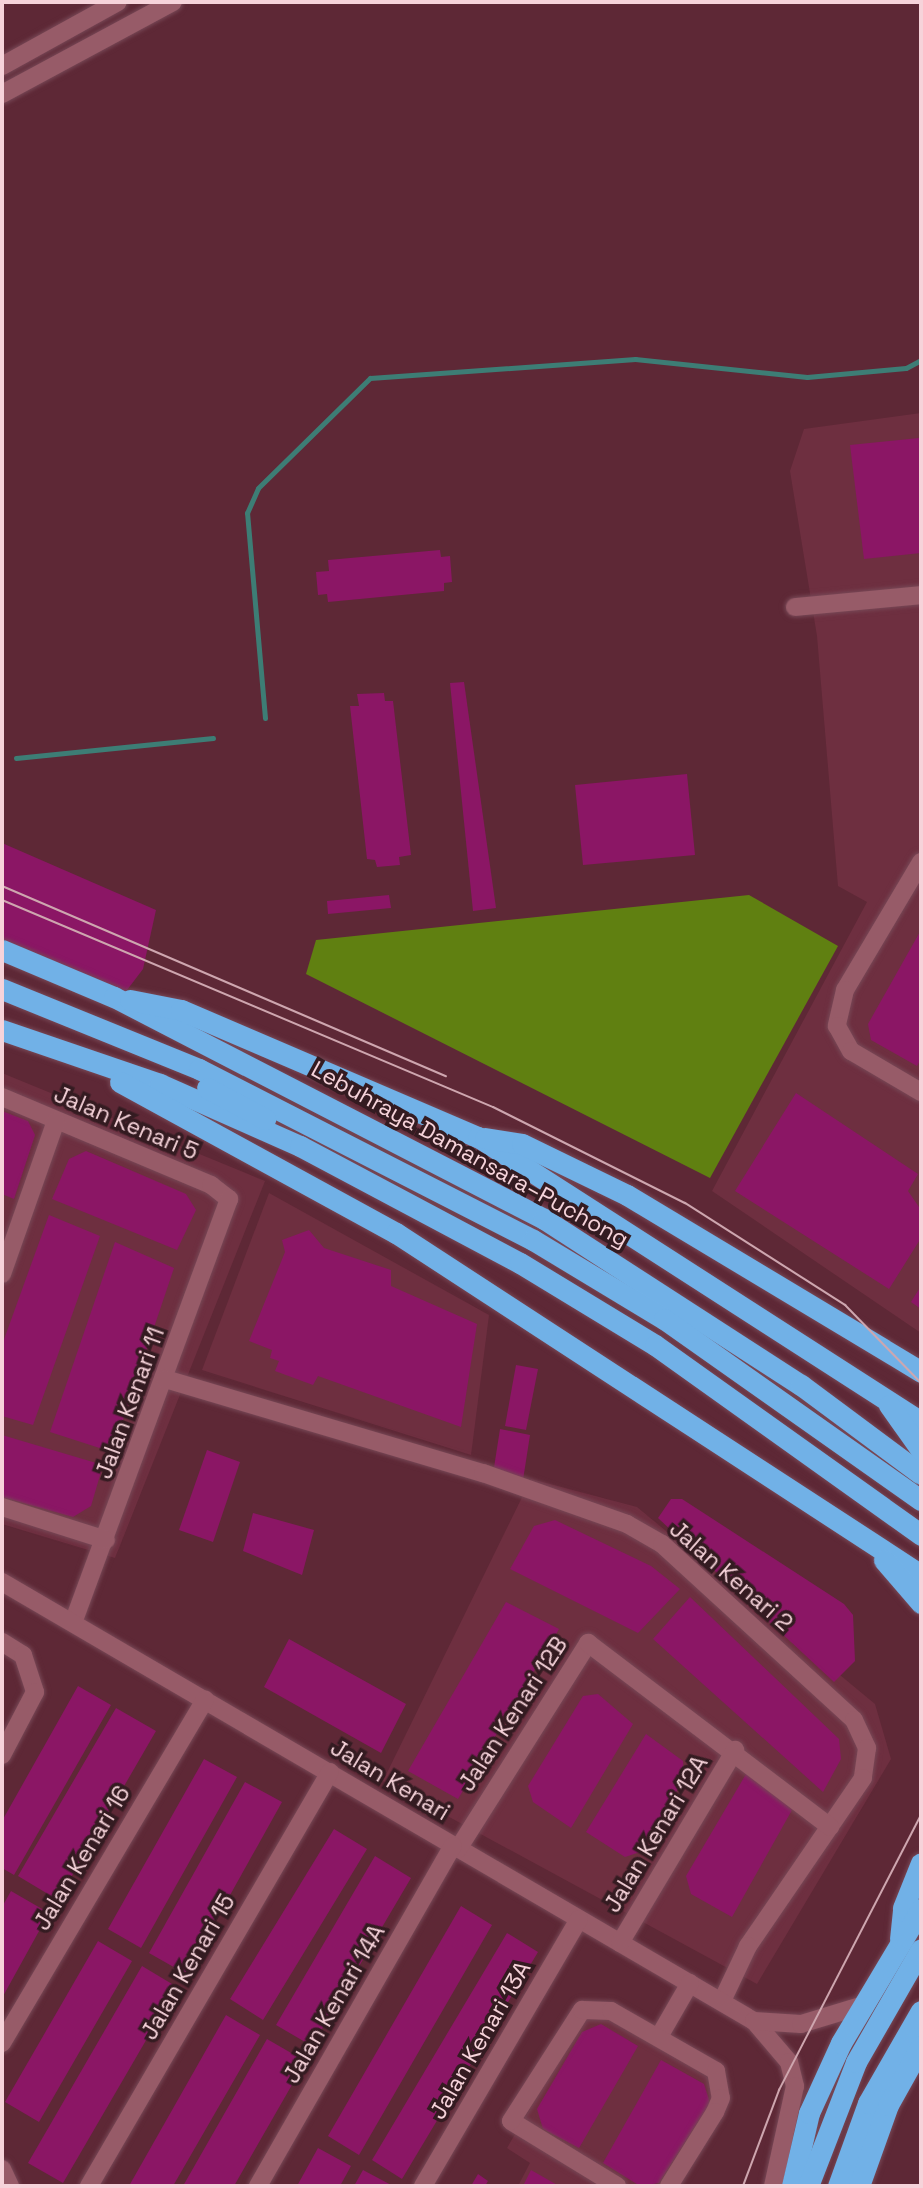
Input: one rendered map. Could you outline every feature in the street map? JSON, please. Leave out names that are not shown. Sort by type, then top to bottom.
[{"type":"highway","name":"Lebuhraya Damansara–Puchong","points":[[2,950],[114,997],[544,1219],[801,1385],[921,1474]]},
{"type":"highway","name":"Lebuhraya Damansara–Puchong","points":[[2,989],[211,1074],[533,1240],[664,1319],[921,1500]]},
{"type":"highway","points":[[114,997],[181,1010],[478,1137],[921,1422]]},
{"type":"highway","points":[[66,1016],[255,1114],[300,1146]]},
{"type":"highway","points":[[2,1030],[82,1061],[160,1084],[300,1146],[520,1263],[654,1345],[840,1474],[921,1535]]},
{"type":"highway","points":[[82,1061],[397,1233],[872,1546],[921,1575]]},
{"type":"highway","points":[[478,1137],[522,1144],[627,1195],[921,1372]]},
{"type":"highway","points":[[884,1398],[921,1450]]},
{"type":"highway","points":[[872,1546],[921,1603]]},
{"type":"highway","points":[[899,1945],[903,1908],[921,1863]]},
{"type":"highway","points":[[792,2186],[809,2113],[864,2005],[921,1909]]},
{"type":"highway","points":[[808,2186],[856,2062],[921,1949]]},
{"type":"highway","points":[[838,2186],[868,2103],[921,2011]]},
{"type":"highway","points":[[859,2186],[888,2105],[921,2046]]},
{"type":"street","points":[[2,66],[118,2]]},
{"type":"street","points":[[2,94],[173,2]]},
{"type":"street","points":[[795,607],[921,595]]},
{"type":"street","points":[[921,862],[845,990],[837,1026],[850,1051],[921,1092]]},
{"type":"street","name":"Jalan Kenari 5","points":[[2,1097],[211,1185],[229,1199]]},
{"type":"street","points":[[2,1274],[56,1121]]},
{"type":"street","name":"Jalan Kenari 11","points":[[73,1622],[106,1541],[229,1199]]},
{"type":"street","name":"Jalan Kenari 2","points":[[165,1379],[483,1473],[627,1524],[662,1544],[854,1720],[868,1762],[830,1826],[748,1946],[722,2001]]},
{"type":"street","points":[[2,1507],[106,1541]]},
{"type":"street","name":"Jalan Kenari","points":[[2,1582],[754,2021],[789,2063],[795,2086],[773,2186]]},
{"type":"street","points":[[2,1642],[23,1655],[33,1670],[30,1706],[2,1755]]},
{"type":"street","name":"Jalan Kenari 12B","points":[[456,1847],[588,1643],[735,1750]]},
{"type":"street","name":"Jalan Kenari 16","points":[[2,2043],[205,1700]]},
{"type":"street","points":[[735,1750],[830,1826]]},
{"type":"street","name":"Jalan Kenari 12A","points":[[620,1944],[735,1750]]},
{"type":"street","name":"Jalan Kenari 15","points":[[89,2186],[330,1772]]},
{"type":"street","name":"Jalan Kenari 14A","points":[[258,2186],[456,1847]]},
{"type":"street","name":"Jalan Kenari 13A","points":[[424,2186],[579,1919]]},
{"type":"street","points":[[660,2035],[690,1983]]},
{"type":"street","name":"Jalan Kenari","points":[[754,2021],[801,2024],[864,2005]]},
{"type":"street","points":[[617,2186],[511,2121],[573,2019],[582,2010],[611,2011],[660,2035],[716,2071],[720,2084],[715,2112],[669,2186]]},
{"type":"street","points":[[2,2169],[10,2186]]},
{"type":"shaded area","points":[[921,413],[921,1333],[712,1191],[867,902],[838,886],[817,636],[790,471],[804,429]]},
{"type":"shaded area","points":[[2,1073],[265,1181],[115,1558],[2,1524]]},
{"type":"shaded area","points":[[269,1193],[489,1315],[471,1455],[202,1370]]},
{"type":"shaded area","points":[[531,1479],[637,1507],[875,1704],[891,1759],[757,1984],[383,1781]]},
{"type":"shaded area","points":[[584,2017],[612,2020],[708,2076],[714,2102],[662,2186],[518,2186],[530,2163],[507,2148]]},
{"type":"green space","points":[[749,895],[838,946],[710,1178],[306,974],[316,940]]},
{"type":"building","points":[[919,438],[921,553],[864,559],[850,445]]},
{"type":"building","points":[[440,550],[441,557],[450,556],[452,582],[444,583],[444,591],[328,602],[327,594],[318,595],[316,572],[329,571],[328,560]]},
{"type":"building","points":[[464,682],[496,908],[473,911],[450,683]]},
{"type":"building","points":[[384,693],[385,701],[393,701],[411,855],[399,857],[400,865],[377,867],[375,860],[367,859],[350,706],[359,706],[357,694]]},
{"type":"building","points":[[687,774],[695,855],[583,865],[575,785]]},
{"type":"building","points":[[2,843],[156,910],[143,969],[124,994],[2,939]]},
{"type":"building","points":[[389,895],[391,908],[328,914],[327,901]]},
{"type":"building","points":[[921,930],[921,1059],[917,1066],[871,1040],[868,1024]]},
{"type":"building","points":[[796,1093],[918,1174],[908,1191],[921,1210],[921,1238],[889,1289],[735,1191]]},
{"type":"building","points":[[2,1111],[28,1121],[35,1135],[14,1199],[2,1194]]},
{"type":"building","points":[[86,1151],[186,1194],[196,1210],[177,1250],[52,1199],[69,1159]]},
{"type":"building","points":[[49,1215],[100,1236],[33,1425],[2,1416],[2,1345]]},
{"type":"building","points":[[309,1230],[324,1248],[391,1270],[391,1286],[477,1324],[461,1427],[318,1376],[313,1385],[275,1371],[279,1361],[270,1358],[272,1350],[249,1341],[285,1252],[282,1240]]},
{"type":"building","points":[[115,1242],[174,1268],[112,1452],[50,1432]]},
{"type":"building","points":[[921,1286],[921,1309],[911,1302]]},
{"type":"building","points":[[516,1365],[538,1369],[526,1430],[505,1426]]},
{"type":"building","points":[[500,1429],[530,1435],[523,1480],[493,1474]]},
{"type":"building","points":[[2,1435],[103,1465],[91,1506],[73,1517],[2,1497]]},
{"type":"building","points":[[207,1450],[240,1462],[213,1542],[179,1530]]},
{"type":"building","points":[[671,1499],[682,1499],[844,1604],[853,1615],[855,1661],[834,1682],[658,1518]]},
{"type":"building","points":[[253,1513],[314,1530],[302,1575],[243,1551]]},
{"type":"building","points":[[555,1520],[651,1566],[680,1589],[638,1633],[510,1569],[534,1526]]},
{"type":"building","points":[[690,1597],[839,1739],[841,1759],[823,1792],[653,1639]]},
{"type":"building","points":[[506,1602],[559,1629],[458,1799],[408,1771]]},
{"type":"building","points":[[289,1639],[406,1704],[381,1753],[264,1687]]},
{"type":"building","points":[[78,1686],[111,1705],[14,1875],[2,1868],[2,1821]]},
{"type":"building","points":[[598,1694],[633,1724],[571,1828],[533,1802],[528,1786],[583,1696]]},
{"type":"building","points":[[116,1708],[156,1731],[58,1900],[18,1876]]},
{"type":"building","points":[[646,1734],[683,1761],[684,1779],[640,1852],[625,1857],[586,1832]]},
{"type":"building","points":[[204,1759],[237,1777],[141,1948],[108,1929]]},
{"type":"building","points":[[749,1769],[792,1810],[732,1917],[691,1894],[686,1876]]},
{"type":"building","points":[[245,1782],[282,1802],[186,1974],[149,1953]]},
{"type":"building","points":[[334,1829],[367,1849],[263,2020],[230,1999]]},
{"type":"building","points":[[375,1856],[411,1878],[312,2046],[276,2025]]},
{"type":"building","points":[[11,1891],[49,1913],[2,1998],[2,1907]]},
{"type":"building","points":[[461,1906],[492,1925],[359,2155],[328,2136]]},
{"type":"building","points":[[507,1933],[538,1952],[402,2179],[372,2160]]},
{"type":"building","points":[[98,1941],[132,1961],[39,2122],[5,2102]]},
{"type":"building","points":[[142,1966],[177,1987],[63,2183],[28,2163]]},
{"type":"building","points":[[226,2015],[260,2035],[173,2186],[129,2186]]},
{"type":"building","points":[[601,2024],[638,2046],[579,2148],[543,2129],[537,2109],[582,2032]]},
{"type":"building","points":[[267,2039],[305,2061],[297,2076],[234,2186],[183,2186]]},
{"type":"building","points":[[661,2060],[704,2084],[710,2103],[659,2183],[640,2186],[603,2163]]},
{"type":"building","points":[[318,2148],[351,2166],[340,2186],[297,2186]]},
{"type":"building","points":[[363,2170],[393,2186],[354,2186]]},
{"type":"building","points":[[531,2170],[559,2186],[523,2186]]},
{"type":"building","points":[[478,2174],[488,2181],[485,2186],[471,2186]]},
{"type":"waterway","points":[[265,718],[247,513],[258,488],[370,378],[635,359],[807,377],[906,368],[921,360]]},
{"type":"waterway","points":[[16,758],[213,738]]},
{"type":"tram line","points":[[2,886],[446,1076]]},
{"type":"tram line","points":[[2,900],[493,1107],[685,1203],[845,1305],[921,1383]]},
{"type":"tram line","points":[[743,2186],[779,2090],[921,1815]]}]
